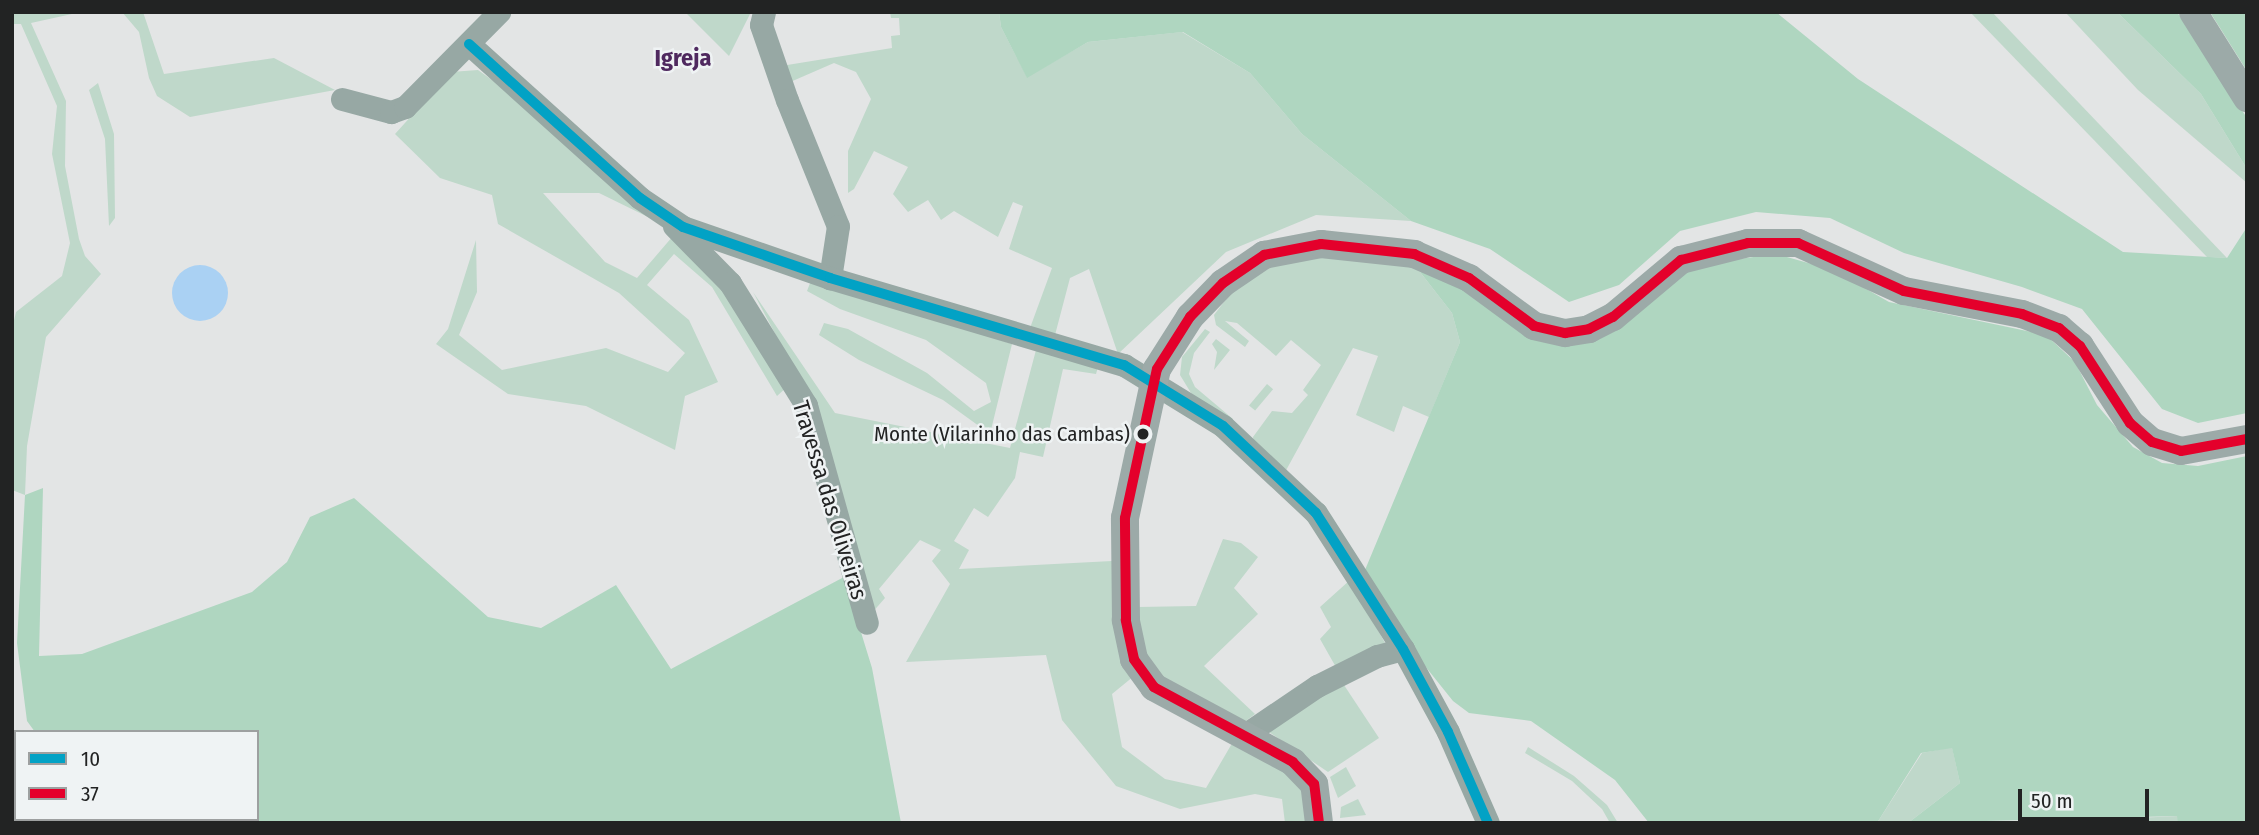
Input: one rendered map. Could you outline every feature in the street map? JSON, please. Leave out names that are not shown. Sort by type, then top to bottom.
[{"type":"main road","points":[[2193,12],[2247,98]]},
{"type":"main road","points":[[1320,823],[1319,797],[1305,772],[1246,734],[1163,694],[1134,659],[1124,589],[1125,519],[1153,383],[1165,352],[1190,317],[1247,264],[1280,248],[1333,245],[1422,257],[1469,278],[1527,322],[1565,333],[1589,329],[1613,317],[1681,260],[1774,241],[1820,250],[1904,291],[2022,314],[2050,324],[2080,346],[2130,423],[2152,442],[2181,451],[2247,439]]},
{"type":"street","points":[[342,99],[391,112],[405,107],[499,12]]},
{"type":"street","points":[[764,12],[761,25],[782,88],[838,226],[830,278]]},
{"type":"street","points":[[469,44],[662,214],[683,227],[830,278],[1124,365],[1223,426],[1316,513],[1403,649],[1464,764],[1488,823]]},
{"type":"street","name":"Travessa das Oliveiras","points":[[662,214],[730,283],[806,405],[867,623]]},
{"type":"street","points":[[1246,734],[1317,687],[1377,656],[1403,649]]},
{"type":"green space","points":[[12,12],[81,12],[31,23],[66,101],[65,166],[79,239],[85,256],[101,274],[46,337],[27,446],[25,495],[12,490],[12,329],[16,312],[62,276],[70,243],[52,154],[57,106],[21,24],[12,24]]},
{"type":"green space","points":[[122,12],[143,12],[164,74],[274,58],[335,90],[190,117],[157,96],[149,78],[139,32]]},
{"type":"green space","points":[[685,12],[751,12],[729,56]]},
{"type":"green space","points":[[890,12],[999,12],[1001,27],[1027,77],[1088,42],[1182,32],[1250,73],[1302,134],[1411,221],[1316,215],[1226,252],[1118,354],[1089,269],[1070,278],[1055,335],[1030,328],[1052,268],[1009,249],[1023,206],[1013,202],[998,237],[954,211],[941,220],[928,200],[908,212],[893,194],[908,167],[874,151],[854,189],[848,193],[848,151],[871,99],[856,72],[834,63],[788,83],[781,66],[892,48],[891,36],[900,35],[899,18],[891,18]]},
{"type":"green space","points":[[999,12],[1776,12],[1858,79],[2123,252],[2227,258],[2247,227],[2247,413],[2198,423],[2162,409],[2082,309],[2022,287],[1904,253],[1830,218],[1756,212],[1680,231],[1619,285],[1569,302],[1490,249],[1411,221],[1302,134],[1250,73],[1183,32],[1088,42],[1027,78],[1001,27]]},
{"type":"green space","points":[[1970,12],[1992,12],[2227,258],[2207,257]]},
{"type":"green space","points":[[2065,12],[2117,12],[2201,94],[2247,169],[2247,183],[2138,90]]},
{"type":"green space","points":[[2117,12],[2177,12],[2247,118],[2247,169],[2201,94]]},
{"type":"green space","points":[[2210,12],[2247,12],[2247,71]]},
{"type":"green space","points":[[478,70],[521,101],[648,217],[599,193],[543,193],[605,262],[637,278],[673,236],[721,281],[788,386],[777,396],[712,287],[674,254],[647,285],[689,320],[718,382],[685,396],[675,450],[586,406],[508,394],[436,344],[448,329],[476,240],[477,292],[459,335],[502,370],[606,348],[668,372],[685,353],[619,293],[498,224],[492,195],[440,178],[395,134],[451,72]]},
{"type":"green space","points":[[98,83],[114,134],[115,218],[109,226],[105,139],[89,90]]},
{"type":"green space","points":[[1320,254],[1413,263],[1452,313],[1460,342],[1429,417],[1403,406],[1394,432],[1356,415],[1378,356],[1353,348],[1284,474],[1254,445],[1253,437],[1272,411],[1292,413],[1308,395],[1303,390],[1321,365],[1291,340],[1276,356],[1237,323],[1225,321],[1249,341],[1245,347],[1216,325],[1214,315],[1237,285],[1264,267]]},
{"type":"green space","points":[[1776,254],[1833,270],[1889,302],[2046,335],[2075,362],[2097,405],[2133,447],[2162,463],[2198,466],[2247,456],[2247,823],[2178,823],[2177,816],[1908,823],[1960,783],[1952,748],[1921,753],[1877,823],[1649,823],[1615,780],[1531,721],[1469,713],[1453,701],[1425,666],[1365,570],[1460,342],[1452,313],[1413,263],[1443,274],[1542,340],[1672,276],[1716,262]]},
{"type":"green space","points":[[812,278],[1012,344],[990,434],[943,400],[859,360],[819,335],[824,323],[848,329],[927,373],[974,411],[991,402],[986,383],[926,340],[840,309],[807,291]]},
{"type":"green space","points":[[753,292],[835,413],[1010,448],[1036,350],[1098,367],[1096,374],[1063,369],[1043,457],[1020,452],[1015,478],[988,517],[974,508],[954,541],[969,550],[959,569],[1112,561],[1134,676],[1112,694],[1122,747],[1165,779],[1206,788],[1234,740],[1286,766],[1308,797],[1311,823],[1285,823],[1282,799],[1255,794],[1180,809],[1116,786],[1062,720],[1046,655],[906,662],[950,584],[932,561],[941,550],[920,540],[879,589],[885,598],[871,614],[813,405]]},
{"type":"green space","points":[[1205,329],[1210,332],[1194,353],[1189,374],[1195,387],[1233,419],[1229,424],[1191,393],[1180,375],[1182,357]]},
{"type":"green space","points":[[1216,339],[1230,350],[1214,370],[1217,352],[1212,344]]},
{"type":"green space","points":[[1267,384],[1273,389],[1255,411],[1249,405]]},
{"type":"green space","points":[[43,488],[39,656],[82,654],[252,592],[287,562],[310,517],[354,498],[488,617],[541,628],[616,585],[671,669],[844,577],[872,668],[901,823],[103,823],[102,821],[259,821],[259,730],[34,730],[27,721],[17,643],[25,495]]},
{"type":"green space","points":[[1223,539],[1241,543],[1258,557],[1234,588],[1258,614],[1204,666],[1255,714],[1243,723],[1157,678],[1139,646],[1138,607],[1196,606]]},
{"type":"green space","points":[[1350,580],[1385,643],[1337,669],[1320,639],[1331,627],[1320,607]]},
{"type":"green space","points":[[1342,682],[1379,738],[1328,772],[1269,732]]},
{"type":"green space","points":[[1528,747],[1574,776],[1607,805],[1618,823],[1610,823],[1602,809],[1572,781],[1525,753]]},
{"type":"green space","points":[[1952,747],[1960,783],[1908,823],[1877,823],[1922,753]]},
{"type":"green space","points":[[1346,767],[1356,786],[1338,798],[1330,777]]},
{"type":"green space","points":[[1358,799],[1366,815],[1340,818],[1341,807]]},
{"type":"green space","points":[[2178,816],[2178,823],[2030,823]]},
{"type":"water","points":[[194,265],[206,265],[216,269],[224,277],[228,293],[224,309],[216,317],[206,321],[194,321],[184,317],[176,309],[172,299],[172,287],[176,277],[184,269]]},
{"type":"transit line","name":"10","points":[[469,44],[640,198],[683,227],[830,278],[1124,365],[1223,426],[1316,513],[1403,649],[1448,732],[1488,823]]},
{"type":"transit line","name":"37","points":[[1319,823],[1314,784],[1293,762],[1154,687],[1134,659],[1126,620],[1125,518],[1157,369],[1190,317],[1223,283],[1264,255],[1321,244],[1414,254],[1469,278],[1534,326],[1565,333],[1589,329],[1613,317],[1681,260],[1748,243],[1798,243],[1904,291],[2022,314],[2059,328],[2080,346],[2130,423],[2152,442],[2181,451],[2247,439]]},
{"type":"place","name":"Monte (Vilarinho das Cambas)","points":[[1143,434]]},
{"type":"district","name":"Igreja","points":[[683,59]]}]
